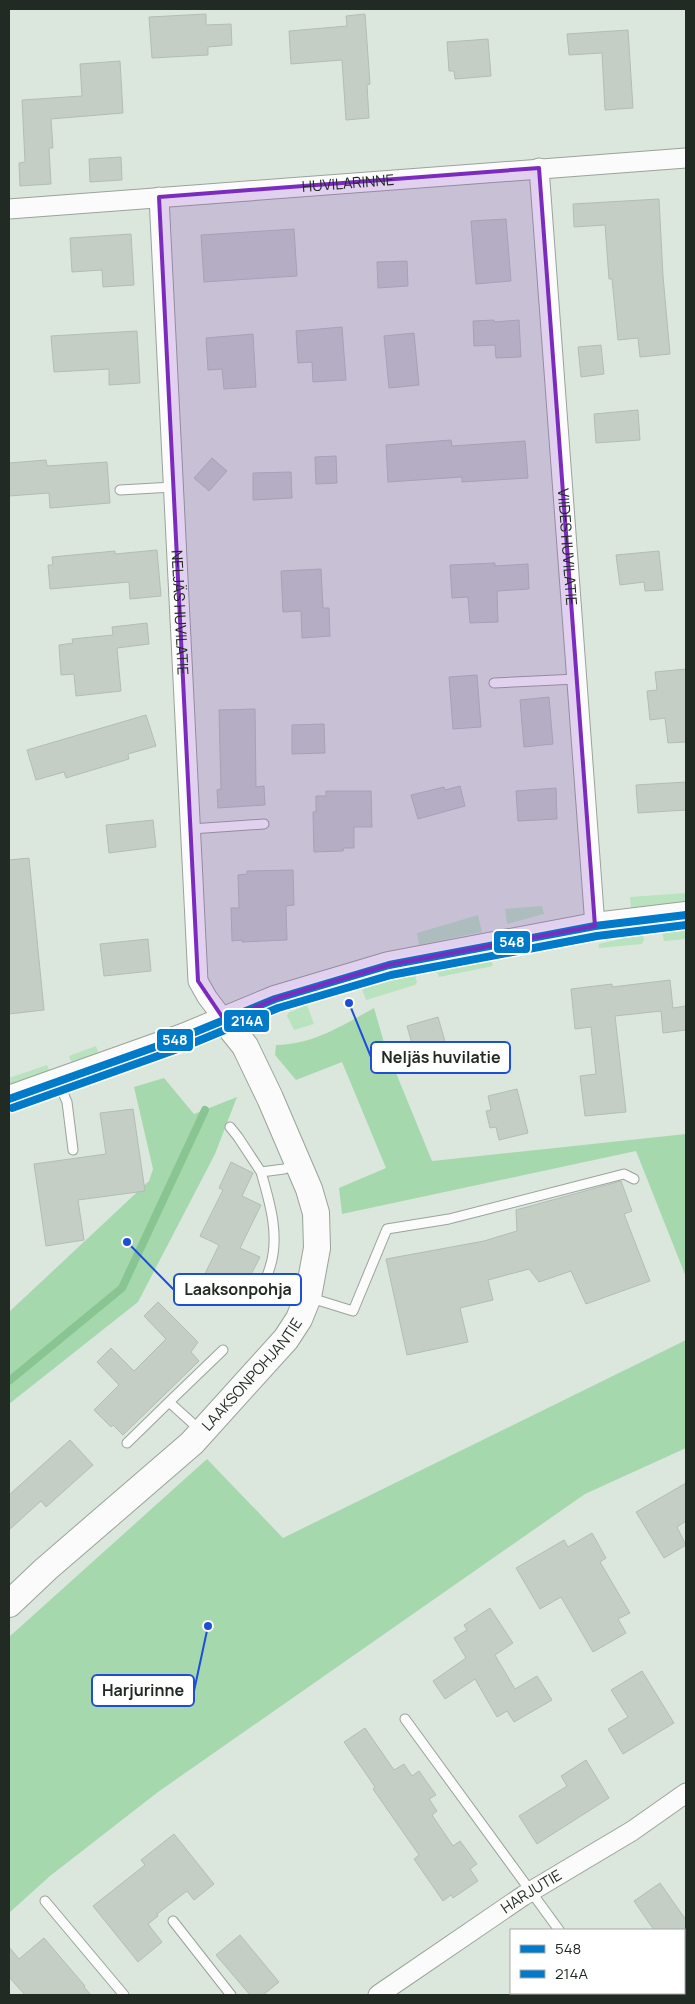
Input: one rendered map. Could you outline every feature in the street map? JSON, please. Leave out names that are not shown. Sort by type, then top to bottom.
[{"type":"street","name":"HUVILARINNE","points":[[9,210],[158,197],[686,158]]},
{"type":"street","name":"VIIDES HUVILATIE","points":[[539,168],[595,926]]},
{"type":"street","name":"NELJÄS HUVILATIE","points":[[158,197],[198,981],[225,1021]]},
{"type":"street","points":[[9,1099],[225,1021],[275,999],[389,965],[595,926],[686,915]]},
{"type":"street","name":"LAAKSONPOHJANTIE","points":[[9,1604],[192,1443],[286,1339],[299,1319],[308,1297],[317,1248],[316,1213],[310,1189],[245,1046],[225,1021]]},
{"type":"street","name":"HARJUTIE","points":[[378,1995],[532,1891],[632,1831],[686,1793]]},
{"type":"lane","points":[[120,490],[173,486]]},
{"type":"lane","points":[[494,683],[576,679]]},
{"type":"lane","points":[[191,829],[264,824]]},
{"type":"lane","points":[[58,1081],[67,1102],[73,1150]]},
{"type":"lane","points":[[230,1127],[261,1172],[272,1215],[275,1248],[270,1268],[256,1299]]},
{"type":"lane","points":[[261,1172],[284,1169],[299,1164]]},
{"type":"lane","points":[[308,1297],[353,1311],[387,1229],[449,1219],[624,1174],[634,1179]]},
{"type":"lane","points":[[128,1444],[223,1350]]},
{"type":"lane","points":[[169,1402],[202,1432]]},
{"type":"lane","points":[[405,1718],[558,1929]]},
{"type":"lane","points":[[45,1901],[124,1995]]},
{"type":"lane","points":[[173,1921],[231,1995]]},
{"type":"highlighted area","points":[[539,168],[595,926],[389,965],[275,999],[225,1021],[198,981],[159,197]]},
{"type":"green space","points":[[686,893],[686,904],[631,908],[630,897]]},
{"type":"green space","points":[[542,906],[544,914],[507,924],[505,909]]},
{"type":"green space","points":[[478,915],[482,932],[419,945],[417,933]]},
{"type":"green space","points":[[686,929],[686,939],[664,941],[662,932]]},
{"type":"green space","points":[[642,934],[644,939],[642,944],[599,948],[599,944]]},
{"type":"green space","points":[[491,959],[493,966],[439,977],[436,970]]},
{"type":"green space","points":[[412,975],[415,976],[417,982],[415,985],[366,1000],[362,989]]},
{"type":"green space","points":[[307,1005],[314,1024],[294,1030],[287,1016],[288,1013]]},
{"type":"green space","points":[[374,1008],[385,1046],[432,1161],[686,1134],[686,1277],[636,1151],[342,1214],[339,1188],[386,1168],[342,1062],[296,1080],[275,1055],[276,1045],[302,1042],[315,1038]]},
{"type":"green space","points":[[96,1046],[99,1055],[72,1064],[69,1056]]},
{"type":"green space","points":[[47,1065],[50,1072],[9,1086],[9,1078]]},
{"type":"green space","points":[[164,1078],[194,1114],[237,1097],[215,1154],[138,1302],[9,1404],[9,1312],[149,1181],[153,1169],[134,1087]]},
{"type":"green space","points":[[686,1340],[686,1448],[585,1494],[158,1792],[50,1876],[9,1913],[9,1637],[207,1459],[283,1538]]},
{"type":"building","points":[[206,14],[206,25],[231,24],[232,45],[208,47],[208,55],[152,58],[149,17]]},
{"type":"building","points":[[365,14],[370,84],[367,85],[369,118],[346,120],[342,60],[291,64],[289,31],[347,26],[346,16]]},
{"type":"building","points":[[628,30],[633,108],[605,110],[602,53],[569,55],[567,34]]},
{"type":"building","points":[[488,39],[491,76],[455,79],[454,71],[449,71],[447,42]]},
{"type":"building","points":[[120,61],[123,113],[51,119],[53,148],[49,148],[51,184],[20,186],[19,163],[25,162],[22,100],[82,96],[80,64]]},
{"type":"building","points":[[121,157],[122,180],[90,182],[89,159]]},
{"type":"building","points":[[659,199],[670,354],[640,357],[638,338],[618,340],[612,279],[609,279],[605,225],[574,227],[573,204]]},
{"type":"building","points":[[506,219],[511,281],[476,284],[471,221]]},
{"type":"building","points":[[294,229],[297,276],[204,282],[201,235]]},
{"type":"building","points":[[131,234],[134,285],[103,287],[102,270],[72,272],[70,238]]},
{"type":"building","points":[[407,261],[408,286],[378,288],[377,262]]},
{"type":"building","points":[[494,320],[494,322],[519,320],[521,357],[496,358],[495,345],[474,346],[473,321]]},
{"type":"building","points":[[342,327],[346,380],[313,382],[312,362],[298,363],[296,331]]},
{"type":"building","points":[[137,331],[140,383],[109,385],[109,369],[54,372],[51,336]]},
{"type":"building","points":[[414,333],[419,385],[389,388],[384,336]]},
{"type":"building","points":[[253,334],[256,387],[224,389],[222,369],[208,370],[206,338]]},
{"type":"building","points":[[601,345],[604,374],[581,377],[578,347]]},
{"type":"building","points":[[638,410],[640,440],[596,443],[594,414]]},
{"type":"building","points":[[451,440],[452,446],[525,441],[528,478],[462,482],[462,477],[388,482],[386,445]]},
{"type":"building","points":[[336,456],[337,483],[316,484],[315,457]]},
{"type":"building","points":[[212,458],[227,471],[209,491],[194,478]]},
{"type":"building","points":[[46,460],[47,466],[107,462],[110,503],[50,508],[49,493],[9,496],[9,463]]},
{"type":"building","points":[[291,472],[292,498],[253,500],[253,473]]},
{"type":"building","points":[[157,550],[161,596],[130,599],[129,582],[50,589],[48,565],[53,565],[52,557],[115,551],[115,554]]},
{"type":"building","points":[[659,551],[663,590],[645,591],[644,582],[620,585],[616,555]]},
{"type":"building","points":[[495,563],[495,566],[528,564],[529,589],[497,591],[498,622],[470,623],[468,597],[452,598],[450,565]]},
{"type":"building","points":[[321,569],[323,608],[329,608],[330,636],[302,638],[301,611],[283,612],[281,571]]},
{"type":"building","points":[[147,623],[149,644],[117,648],[121,691],[76,696],[74,674],[61,675],[59,645],[73,643],[72,639],[113,635],[112,627]]},
{"type":"building","points":[[686,669],[686,742],[668,743],[665,718],[650,720],[647,691],[657,690],[655,672]]},
{"type":"building","points":[[477,675],[481,727],[453,729],[449,677]]},
{"type":"building","points":[[549,697],[553,744],[524,747],[520,700]]},
{"type":"building","points":[[255,709],[256,787],[264,786],[265,805],[218,808],[217,790],[221,789],[219,710]]},
{"type":"building","points":[[146,715],[156,746],[128,754],[129,759],[66,778],[64,772],[36,780],[27,750]]},
{"type":"building","points":[[324,724],[325,753],[292,754],[292,725]]},
{"type":"building","points":[[686,782],[686,810],[638,813],[636,785]]},
{"type":"building","points":[[460,786],[465,806],[418,819],[411,795],[444,787],[445,790]]},
{"type":"building","points":[[556,788],[557,819],[518,821],[516,791]]},
{"type":"building","points":[[326,791],[371,791],[372,827],[354,827],[354,848],[344,848],[343,851],[314,852],[313,812],[316,812],[316,796],[326,796]]},
{"type":"building","points":[[153,820],[156,847],[109,853],[106,825]]},
{"type":"building","points":[[29,858],[44,1010],[9,1014],[9,860]]},
{"type":"building","points":[[293,870],[294,905],[286,906],[287,940],[232,941],[231,908],[239,908],[238,875],[247,874],[247,871]]},
{"type":"building","points":[[148,939],[151,971],[104,976],[100,944]]},
{"type":"building","points":[[670,980],[673,1008],[686,1006],[686,1030],[663,1033],[661,1011],[615,1016],[626,1112],[585,1116],[580,1076],[596,1074],[591,1027],[575,1029],[571,989],[612,984],[612,987]]},
{"type":"building","points":[[438,1017],[446,1045],[415,1054],[407,1026]]},
{"type":"building","points":[[517,1089],[528,1133],[499,1140],[496,1127],[490,1128],[486,1111],[491,1110],[488,1096]]},
{"type":"building","points":[[133,1109],[145,1191],[78,1200],[84,1240],[46,1246],[34,1164],[106,1154],[100,1113]]},
{"type":"building","points":[[231,1162],[253,1173],[242,1196],[261,1205],[240,1248],[260,1257],[236,1304],[199,1286],[219,1245],[200,1236],[223,1190],[219,1188]]},
{"type":"building","points":[[621,1181],[632,1211],[624,1214],[650,1281],[586,1304],[571,1271],[539,1282],[529,1269],[488,1280],[493,1300],[460,1308],[468,1342],[407,1355],[386,1259],[484,1241],[517,1231],[516,1210]]},
{"type":"building","points":[[158,1302],[198,1342],[191,1352],[199,1361],[123,1435],[113,1425],[111,1427],[94,1410],[119,1385],[97,1362],[111,1348],[134,1371],[166,1339],[144,1316]]},
{"type":"building","points":[[70,1440],[93,1465],[46,1507],[41,1501],[9,1530],[9,1495]]},
{"type":"building","points":[[686,1483],[686,1521],[677,1527],[686,1545],[664,1558],[636,1512]]},
{"type":"building","points":[[592,1533],[606,1558],[600,1562],[630,1613],[618,1619],[626,1633],[593,1652],[561,1597],[540,1609],[516,1568],[564,1540],[568,1547]]},
{"type":"building","points":[[490,1608],[513,1643],[495,1655],[515,1689],[537,1676],[552,1700],[514,1722],[507,1711],[497,1717],[475,1679],[445,1699],[433,1681],[466,1658],[454,1638],[467,1630],[464,1625]]},
{"type":"building","points":[[642,1671],[674,1723],[623,1754],[608,1729],[628,1717],[611,1690]]},
{"type":"building","points":[[365,1728],[394,1770],[404,1764],[412,1776],[419,1771],[436,1795],[429,1799],[437,1811],[432,1815],[453,1846],[460,1841],[477,1864],[470,1869],[478,1881],[453,1898],[451,1895],[443,1901],[414,1859],[419,1855],[373,1789],[375,1787],[344,1742]]},
{"type":"building","points":[[586,1760],[609,1798],[537,1844],[519,1816],[567,1786],[561,1776]]},
{"type":"building","points":[[174,1834],[214,1884],[194,1900],[187,1891],[157,1914],[158,1916],[148,1924],[162,1942],[138,1962],[93,1906],[145,1865],[141,1860]]},
{"type":"building","points":[[660,1883],[686,1920],[686,1930],[653,1929],[634,1901]]},
{"type":"building","points":[[240,1935],[279,1982],[263,1995],[250,1995],[216,1955]]},
{"type":"building","points":[[44,1938],[91,1995],[25,1995],[9,1977],[9,1947],[19,1959]]},
{"type":"waterway","points":[[9,1381],[122,1288],[205,1110]]},
{"type":"transit line","name":"548","points":[[9,1099],[183,1037],[275,999],[389,965],[595,926],[686,915]]},
{"type":"transit line","name":"214A","points":[[12,1108],[186,1046],[278,1008],[391,975],[597,936],[686,925]]},
{"type":"place","name":"Neljäs huvilatie","points":[[349,1003]]},
{"type":"place","name":"Laaksonpohja","points":[[127,1242]]},
{"type":"place","name":"Harjurinne","points":[[208,1626]]}]
